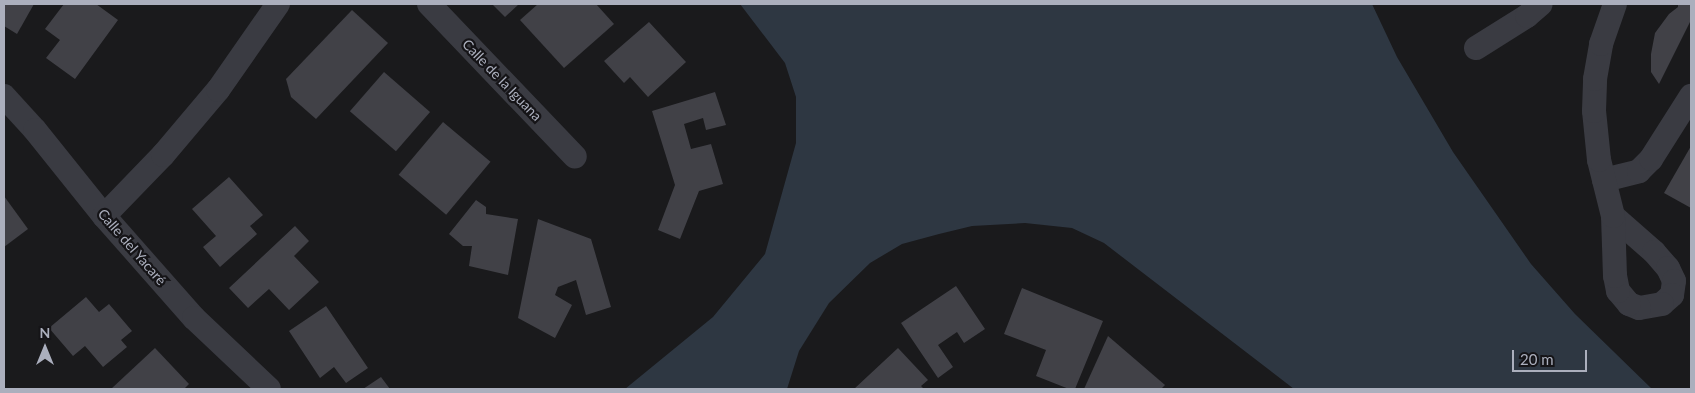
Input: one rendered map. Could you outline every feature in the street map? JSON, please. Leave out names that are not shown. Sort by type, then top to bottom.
[{"type":"street","points":[[104,216],[163,155],[218,90],[278,4]]},
{"type":"street","name":"Calle de la Iguana","points":[[428,4],[575,157]]},
{"type":"street","points":[[1476,48],[1527,16],[1541,4]]},
{"type":"street","points":[[1614,216],[1599,160],[1594,111],[1595,79],[1601,44],[1616,4]]},
{"type":"street","name":"Calle del Yacaré","points":[[4,96],[35,130],[104,216],[194,318],[270,389]]},
{"type":"street","points":[[1604,180],[1640,171],[1651,159],[1691,96]]},
{"type":"water","points":[[740,4],[1372,4],[1397,57],[1453,152],[1531,264],[1575,314],[1652,389],[1294,389],[1104,243],[1072,228],[1025,223],[972,226],[939,234],[902,244],[870,263],[829,303],[799,351],[787,389],[625,389],[713,317],[765,254],[796,143],[796,97],[785,63]]},
{"type":"building","points":[[4,4],[34,4],[17,34],[4,26]]},
{"type":"building","points":[[64,4],[96,4],[118,20],[75,79],[46,58],[60,40],[45,29]]},
{"type":"building","points":[[492,4],[519,4],[505,17]]},
{"type":"building","points":[[538,4],[596,4],[614,24],[564,68],[520,20]]},
{"type":"building","points":[[1678,4],[1691,4],[1691,20],[1659,84],[1651,72],[1651,54],[1655,33],[1669,14],[1678,7]]},
{"type":"building","points":[[352,10],[388,43],[316,119],[291,97],[286,79]]},
{"type":"building","points":[[649,22],[686,62],[648,97],[630,77],[624,83],[604,61]]},
{"type":"building","points":[[384,72],[430,112],[396,151],[350,111]]},
{"type":"building","points":[[715,92],[726,125],[706,130],[703,118],[684,124],[691,149],[711,144],[723,184],[699,191],[680,239],[658,230],[675,185],[652,111]]},
{"type":"building","points":[[443,122],[490,162],[446,215],[399,175]]},
{"type":"building","points":[[1691,146],[1691,208],[1664,193]]},
{"type":"building","points":[[229,177],[263,215],[250,226],[257,234],[220,267],[203,247],[216,236],[192,209]]},
{"type":"building","points":[[4,196],[28,229],[4,247]]},
{"type":"building","points":[[476,200],[486,207],[486,214],[518,219],[508,275],[469,266],[472,246],[463,246],[449,234]]},
{"type":"building","points":[[538,219],[591,239],[611,307],[586,315],[576,280],[558,287],[555,295],[572,305],[555,338],[518,318]]},
{"type":"building","points":[[295,226],[309,241],[294,256],[319,282],[289,310],[269,289],[248,308],[229,288]]},
{"type":"building","points":[[956,286],[985,329],[964,343],[957,332],[938,345],[953,367],[938,378],[901,323]]},
{"type":"building","points":[[1022,288],[1103,321],[1075,389],[1069,389],[1036,376],[1046,350],[1004,334]]},
{"type":"building","points":[[86,297],[99,312],[109,304],[132,331],[121,340],[127,347],[103,367],[85,346],[73,356],[49,328]]},
{"type":"building","points":[[326,306],[368,368],[346,383],[334,367],[320,378],[289,331]]},
{"type":"building","points":[[1108,336],[1165,385],[1161,389],[1084,389]]},
{"type":"building","points":[[155,348],[189,384],[184,389],[111,389]]},
{"type":"building","points":[[898,348],[928,380],[921,386],[924,389],[854,389]]},
{"type":"building","points":[[381,377],[390,389],[363,389]]}]
